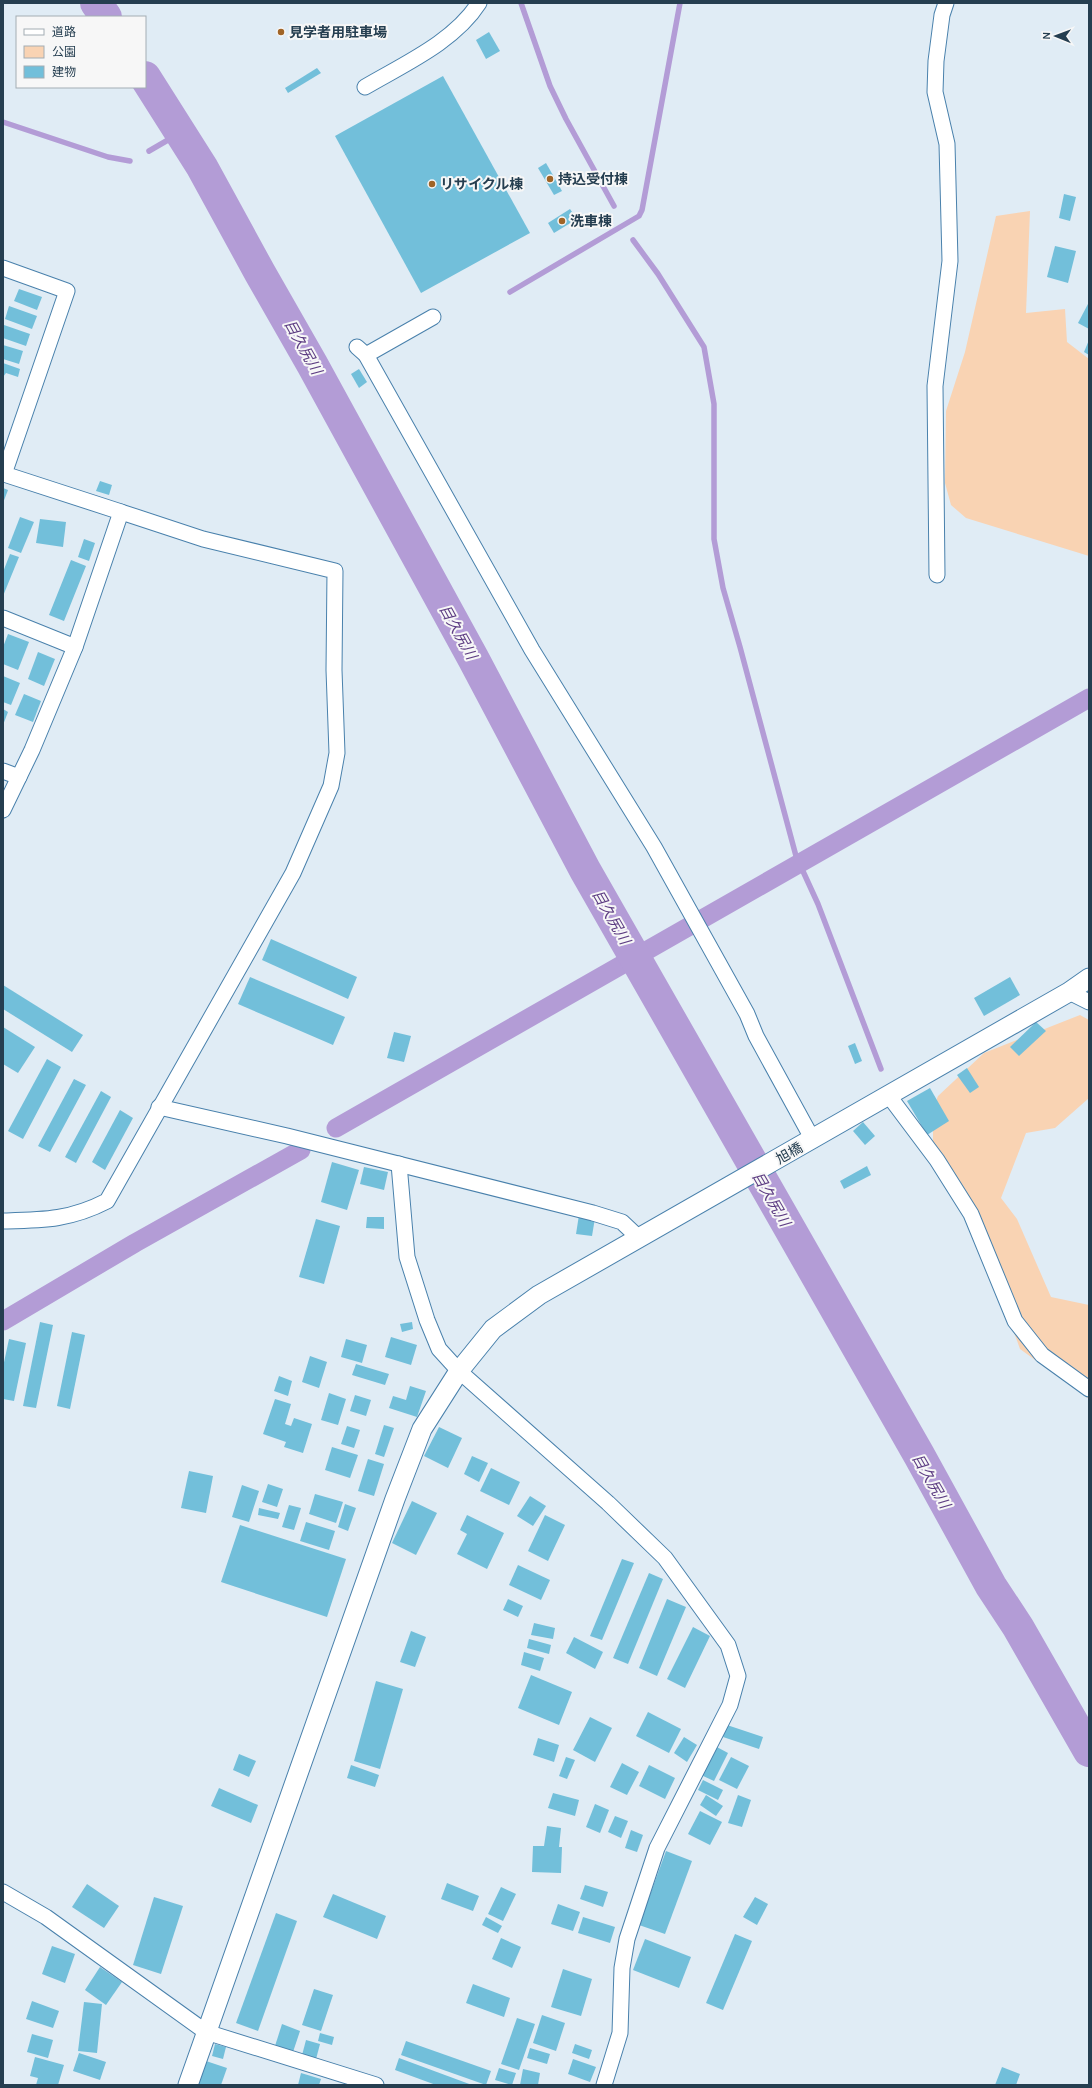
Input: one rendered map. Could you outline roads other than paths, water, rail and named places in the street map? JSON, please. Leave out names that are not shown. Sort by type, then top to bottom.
[{"type":"street","points":[[364,87],[447,38],[461,26],[479,3]]},
{"type":"street","points":[[937,575],[936,386],[950,261],[947,144],[935,92],[936,60],[942,16],[946,3]]},
{"type":"street","points":[[3,268],[67,291],[3,473],[203,539],[335,571],[334,670],[336,752],[331,786],[293,873],[107,1201],[86,1211],[52,1220],[3,1221]]},
{"type":"street","points":[[433,317],[362,351],[532,650],[654,847],[748,1014],[756,1036],[810,1141]]},
{"type":"street","points":[[3,810],[19,778],[75,647],[121,512]]},
{"type":"street","points":[[3,618],[75,647]]},
{"type":"street","points":[[3,771],[19,778]]},
{"type":"street","name":"旭橋","points":[[188,2085],[395,1499],[422,1429],[459,1371],[493,1329],[539,1296],[1070,992],[1089,978]]},
{"type":"street","points":[[1070,992],[1089,1002]]},
{"type":"street","points":[[888,1096],[937,1160],[971,1214],[1015,1321],[1042,1354],[1089,1389]]},
{"type":"street","points":[[159,1108],[287,1136],[622,1222],[639,1238]]},
{"type":"street","points":[[399,1164],[407,1257],[427,1320],[439,1349],[459,1371],[608,1503],[665,1558],[728,1645],[738,1676],[730,1705],[657,1848],[629,1932],[622,1968],[620,2033],[604,2085]]},
{"type":"street","points":[[3,1892],[46,1917],[206,2032],[376,2085]]},
{"type":"waterway","name":"目久尻川","points":[[96,3],[105,16]]},
{"type":"waterway","points":[[521,3],[550,86],[566,119],[614,206]]},
{"type":"waterway","points":[[510,292],[639,216],[642,210],[680,3]]},
{"type":"waterway","name":"目久尻川","points":[[146,79],[202,167],[312,364],[473,658],[585,870],[919,1455],[991,1586],[1018,1627],[1089,1751]]},
{"type":"waterway","points":[[3,122],[108,157],[130,161]]},
{"type":"waterway","points":[[149,151],[180,133]]},
{"type":"waterway","points":[[633,240],[658,274],[704,347],[714,404],[714,539],[723,588],[796,856],[818,904],[881,1069]]},
{"type":"waterway","points":[[336,1128],[1089,698]]},
{"type":"waterway","points":[[3,1321],[135,1243],[301,1150]]},
{"type":"place","name":"見学者用駐車場","points":[[281,32]]},
{"type":"place","name":"持込受付棟","points":[[550,179]]},
{"type":"place","name":"リサイクル棟","points":[[432,184]]},
{"type":"place","name":"洗車棟","points":[[562,221]]}]
